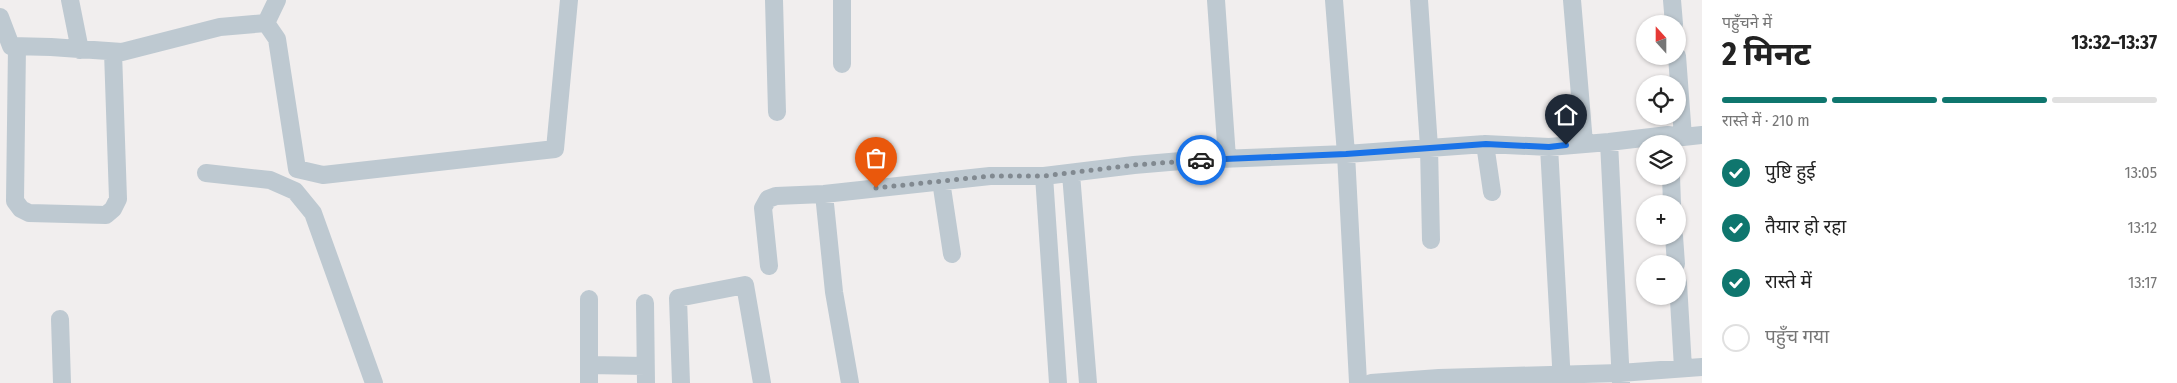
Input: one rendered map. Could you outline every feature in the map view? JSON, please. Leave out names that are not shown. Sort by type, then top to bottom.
[{"type":"street","points":[[70,0],[80,50]]},
{"type":"street","points":[[266,23],[278,0]]},
{"type":"street","points":[[266,23],[277,39],[297,169],[323,175],[554,149],[569,0]]},
{"type":"street","points":[[774,0],[777,112]]},
{"type":"street","points":[[842,0],[842,64]]},
{"type":"street","points":[[1216,0],[1227,158]]},
{"type":"street","points":[[1334,0],[1346,154],[1356,383],[1620,378],[1683,368],[1702,367]]},
{"type":"street","points":[[1418,0],[1429,147],[1431,240]]},
{"type":"street","points":[[1572,0],[1584,143]]},
{"type":"street","points":[[1672,0],[1673,15]]},
{"type":"street","points":[[0,17],[11,46],[114,52],[122,52],[220,27],[266,23]]},
{"type":"street","points":[[17,46],[15,201],[28,214],[106,215],[113,209],[118,199],[114,52]]},
{"type":"street","points":[[1673,135],[1676,65]]},
{"type":"street","points":[[1686,137],[1702,135]]},
{"type":"street","points":[[770,266],[763,208],[768,199],[776,196],[824,194],[990,176],[1071,174],[1134,165],[1227,158],[1346,154],[1486,144],[1549,147],[1636,140]]},
{"type":"street","points":[[1609,142],[1620,378]]},
{"type":"street","points":[[1486,144],[1492,192]]},
{"type":"street","points":[[1549,147],[1562,379]]},
{"type":"street","points":[[206,173],[270,180],[294,191],[313,213],[374,383]]},
{"type":"street","points":[[1071,174],[1088,383]]},
{"type":"street","points":[[1044,176],[1058,383]]},
{"type":"street","points":[[941,181],[952,254]]},
{"type":"street","points":[[824,194],[834,292],[850,383]]},
{"type":"street","points":[[681,383],[678,298],[745,285],[762,383]]},
{"type":"street","points":[[589,300],[589,383]]},
{"type":"street","points":[[589,365],[646,374],[645,303]]},
{"type":"street","points":[[1679,305],[1683,368]]},
{"type":"street","points":[[60,319],[62,383]]},
{"type":"way so far","points":[[876,188],[990,176],[1071,174],[1134,165],[1201,160]]},
{"type":"route","points":[[1201,160],[1346,154],[1486,144],[1549,147],[1566,145]]}]
